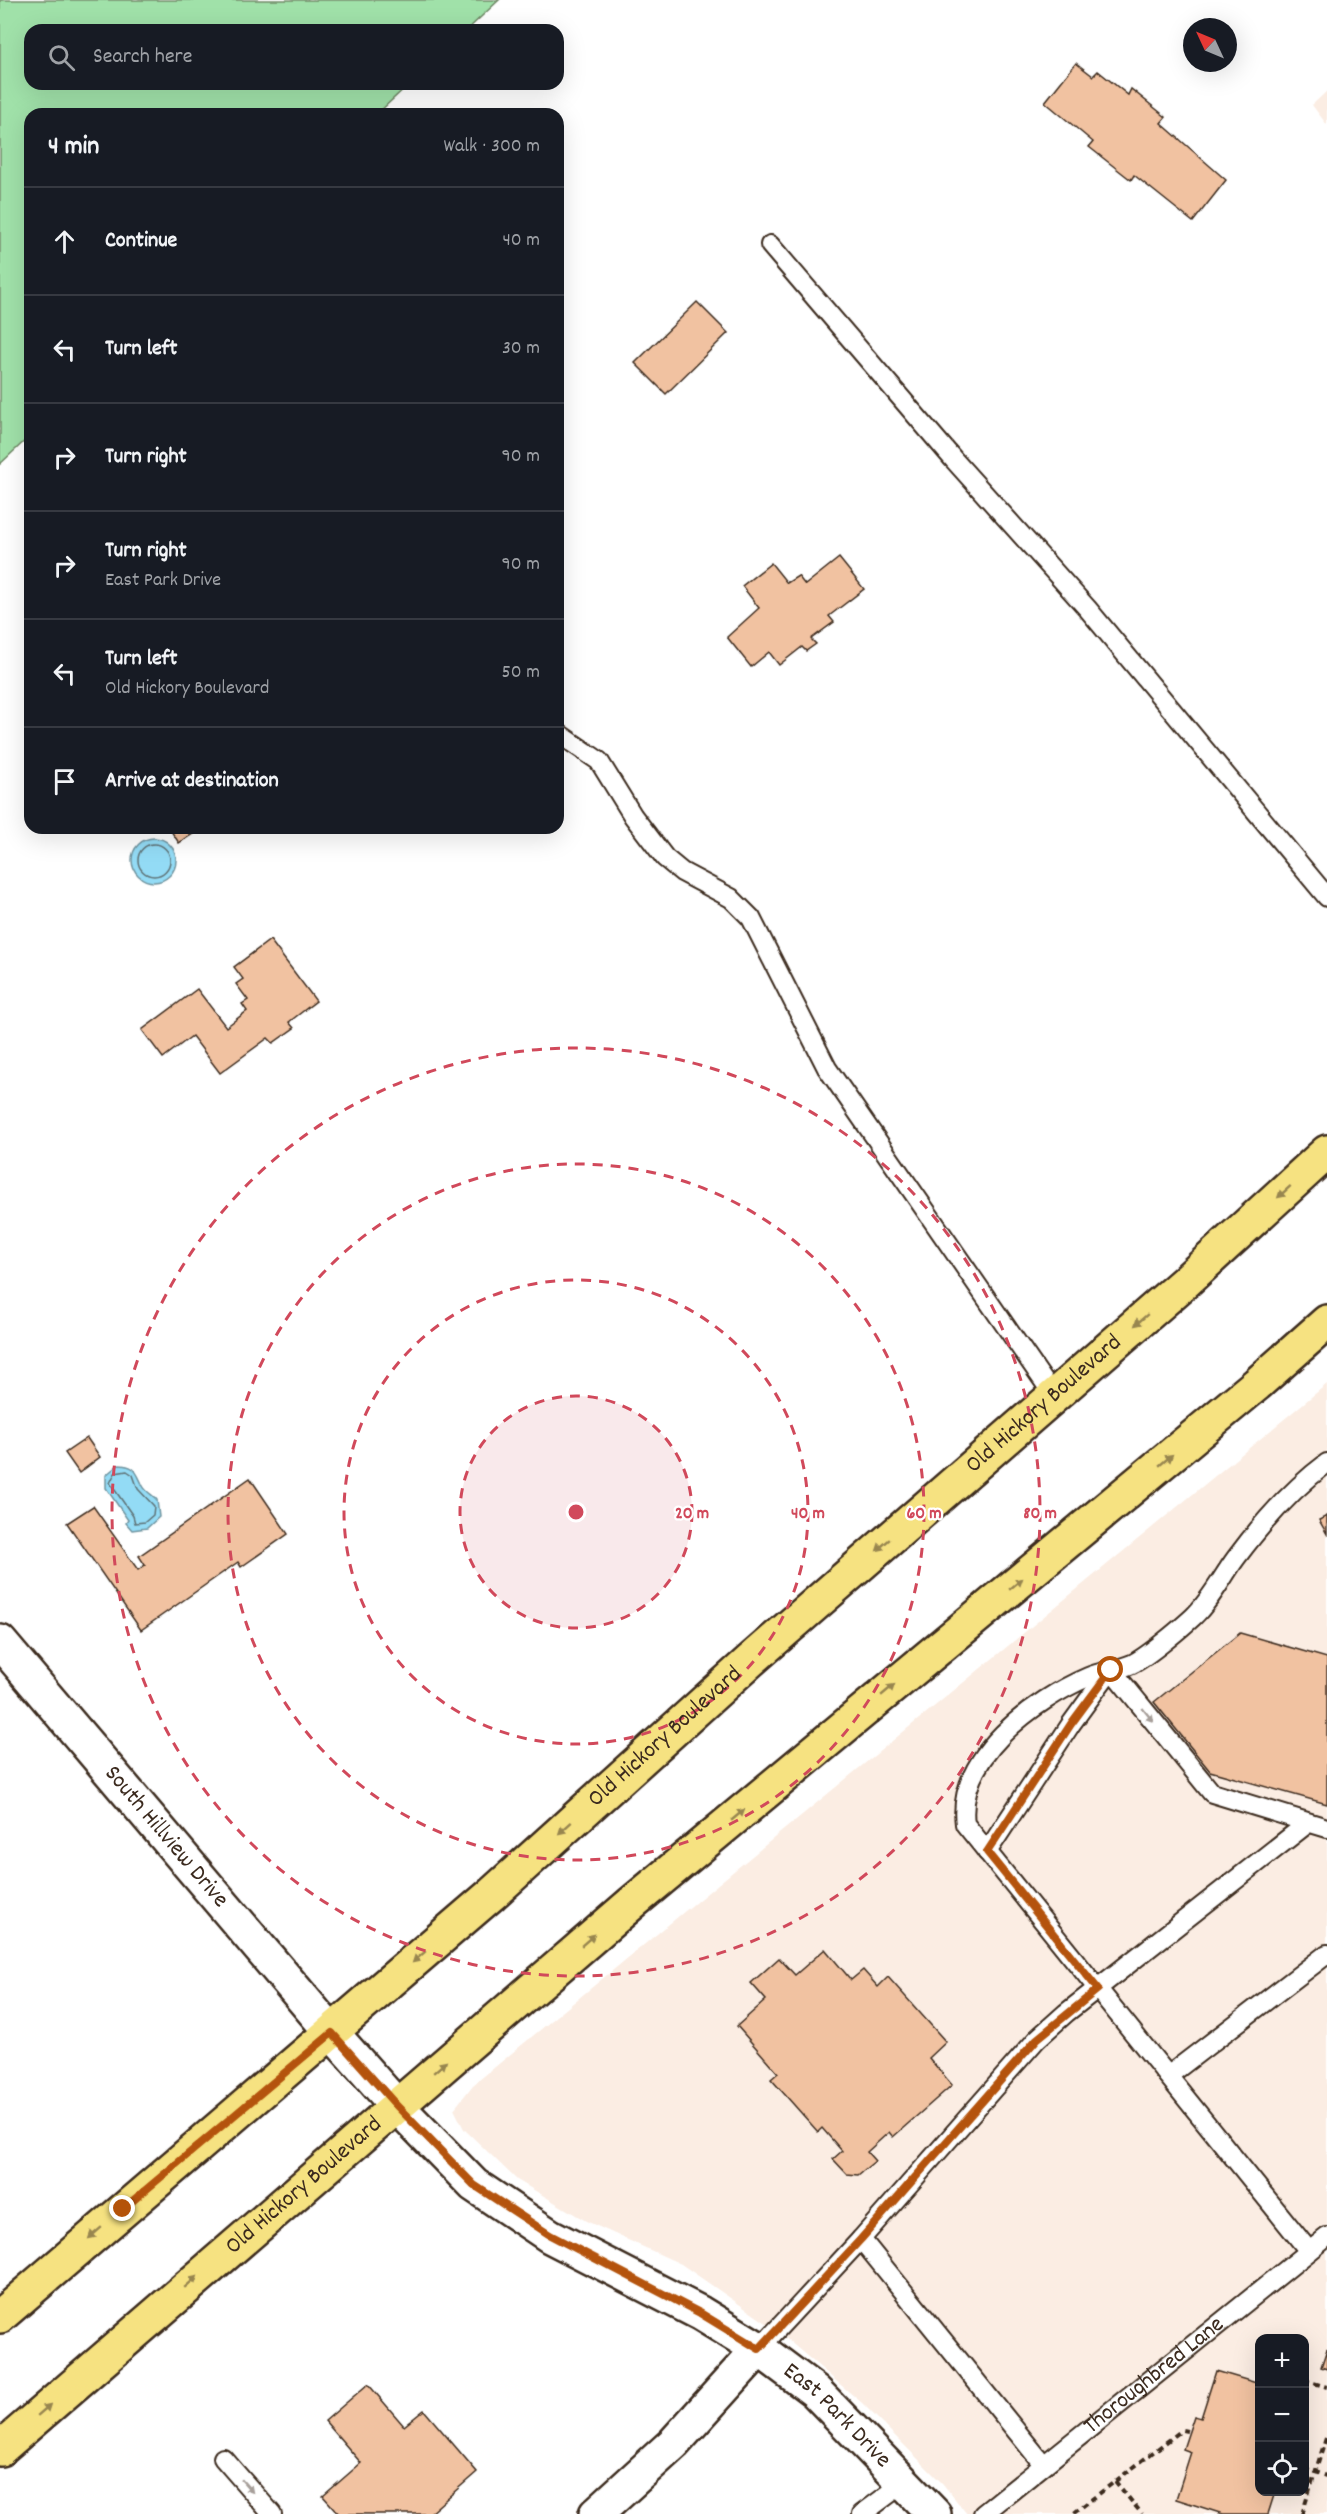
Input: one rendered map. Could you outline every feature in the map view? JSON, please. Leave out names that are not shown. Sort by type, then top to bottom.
[{"type":"main road","name":"Old Hickory Boulevard","points":[[0,2316],[492,1894],[750,1661],[1054,1396],[1327,1152]]},
{"type":"main road","name":"Old Hickory Boulevard","points":[[0,2449],[632,1903],[1248,1392],[1327,1322]]},
{"type":"street","name":"South Hillview Drive","points":[[0,1642],[332,2033]]},
{"type":"street","name":"East Park Drive","points":[[332,2033],[396,2105],[474,2185],[507,2210],[600,2263],[700,2313],[759,2349],[815,2391],[934,2514]]},
{"type":"street","points":[[596,2514],[674,2443],[759,2349]]},
{"type":"lane","points":[[770,245],[954,460],[1087,608],[1327,897]]},
{"type":"lane","points":[[564,737],[599,762],[633,816],[665,858],[682,872],[731,898],[751,918],[827,1068],[1054,1396]]},
{"type":"lane","points":[[1310,2251],[964,1824],[963,1810],[981,1763],[997,1740],[1033,1709],[1059,1691],[1132,1664],[1194,1617],[1263,1524],[1293,1491],[1327,1463]]},
{"type":"lane","points":[[1111,1670],[1212,1793],[1327,1828]]},
{"type":"lane","points":[[987,1852],[1071,1724],[1111,1670]]},
{"type":"lane","points":[[759,2349],[861,2239],[1037,2039],[1308,1823]]},
{"type":"lane","points":[[1168,2076],[1327,1954]]},
{"type":"lane","name":"Thoroughbred Lane","points":[[983,2514],[1327,2237]]},
{"type":"lane","points":[[861,2239],[1043,2464]]},
{"type":"lane","points":[[223,2458],[272,2514]]},
{"type":"lane","points":[[862,2514],[904,2482]]},
{"type":"path","points":[[1309,2381],[1327,2387]]},
{"type":"path","points":[[1074,2513],[1182,2430],[1186,2431]]},
{"type":"path","points":[[1302,2514],[1327,2435]]},
{"type":"path","points":[[1309,2470],[1327,2476]]},
{"type":"path","points":[[1115,2481],[1142,2514]]},
{"type":"shaded area","points":[[1327,91],[1327,125],[1312,105]]},
{"type":"shaded area","points":[[1327,1384],[1327,2514],[967,2514],[943,2484],[862,2403],[775,2329],[681,2264],[586,2221],[517,2180],[464,2129],[454,2109],[473,2085]]},
{"type":"green space","points":[[0,0],[499,0],[473,24],[24,24],[24,90],[403,90],[383,108],[24,108],[24,442],[0,464]]},
{"type":"water","points":[[154,838],[169,845],[176,860],[169,875],[154,882],[139,875],[132,860],[139,845]]},
{"type":"water","points":[[118,1465],[129,1466],[135,1470],[144,1488],[157,1500],[159,1517],[147,1528],[132,1530],[126,1523],[128,1520],[106,1488],[106,1475]]},
{"type":"building","points":[[1076,63],[1093,76],[1098,71],[1128,95],[1131,89],[1166,117],[1161,123],[1226,180],[1193,222],[1134,175],[1131,180],[1089,147],[1093,142],[1045,102]]},
{"type":"building","points":[[697,302],[728,333],[666,394],[635,363]]},
{"type":"building","points":[[839,558],[864,589],[829,616],[834,622],[811,639],[816,644],[806,651],[802,647],[779,665],[769,652],[751,667],[727,637],[759,608],[742,586],[771,563],[787,583],[798,576],[805,585]]},
{"type":"building","points":[[173,834],[193,834],[179,843]]},
{"type":"building","points":[[270,940],[316,1001],[289,1022],[294,1028],[273,1043],[268,1038],[220,1073],[192,1036],[163,1058],[142,1030],[197,989],[226,1027],[247,1011],[242,1004],[248,1000],[236,984],[243,979],[234,967]]},
{"type":"building","points":[[87,1438],[100,1457],[79,1473],[65,1453]]},
{"type":"building","points":[[250,1478],[288,1534],[241,1567],[238,1562],[141,1630],[67,1523],[93,1506],[138,1570],[145,1565],[139,1556]]},
{"type":"building","points":[[1327,1516],[1327,1534],[1319,1520]]},
{"type":"building","points":[[1240,1633],[1327,1658],[1327,1804],[1210,1771],[1154,1702]]},
{"type":"building","points":[[825,1949],[851,1980],[863,1970],[878,1987],[888,1977],[946,2042],[929,2058],[952,2085],[893,2137],[889,2132],[867,2152],[875,2161],[858,2175],[847,2174],[833,2159],[842,2151],[822,2128],[818,2132],[771,2079],[778,2073],[737,2026],[766,2000],[751,1983],[779,1958],[795,1975]]},
{"type":"building","points":[[1327,2349],[1327,2369],[1321,2367]]},
{"type":"building","points":[[1216,2371],[1255,2383],[1255,2496],[1274,2496],[1268,2514],[1223,2514],[1176,2499],[1191,2452],[1183,2449],[1194,2416],[1201,2418]]},
{"type":"building","points":[[368,2384],[404,2426],[424,2410],[477,2472],[429,2514],[339,2514],[323,2496],[361,2463],[325,2421]]},
{"type":"route","points":[[123,2209],[332,2033],[450,2163],[507,2210],[600,2263],[700,2313],[759,2349],[861,2239],[1037,2039],[1098,1989],[987,1852],[1071,1724],[1111,1670]]}]
